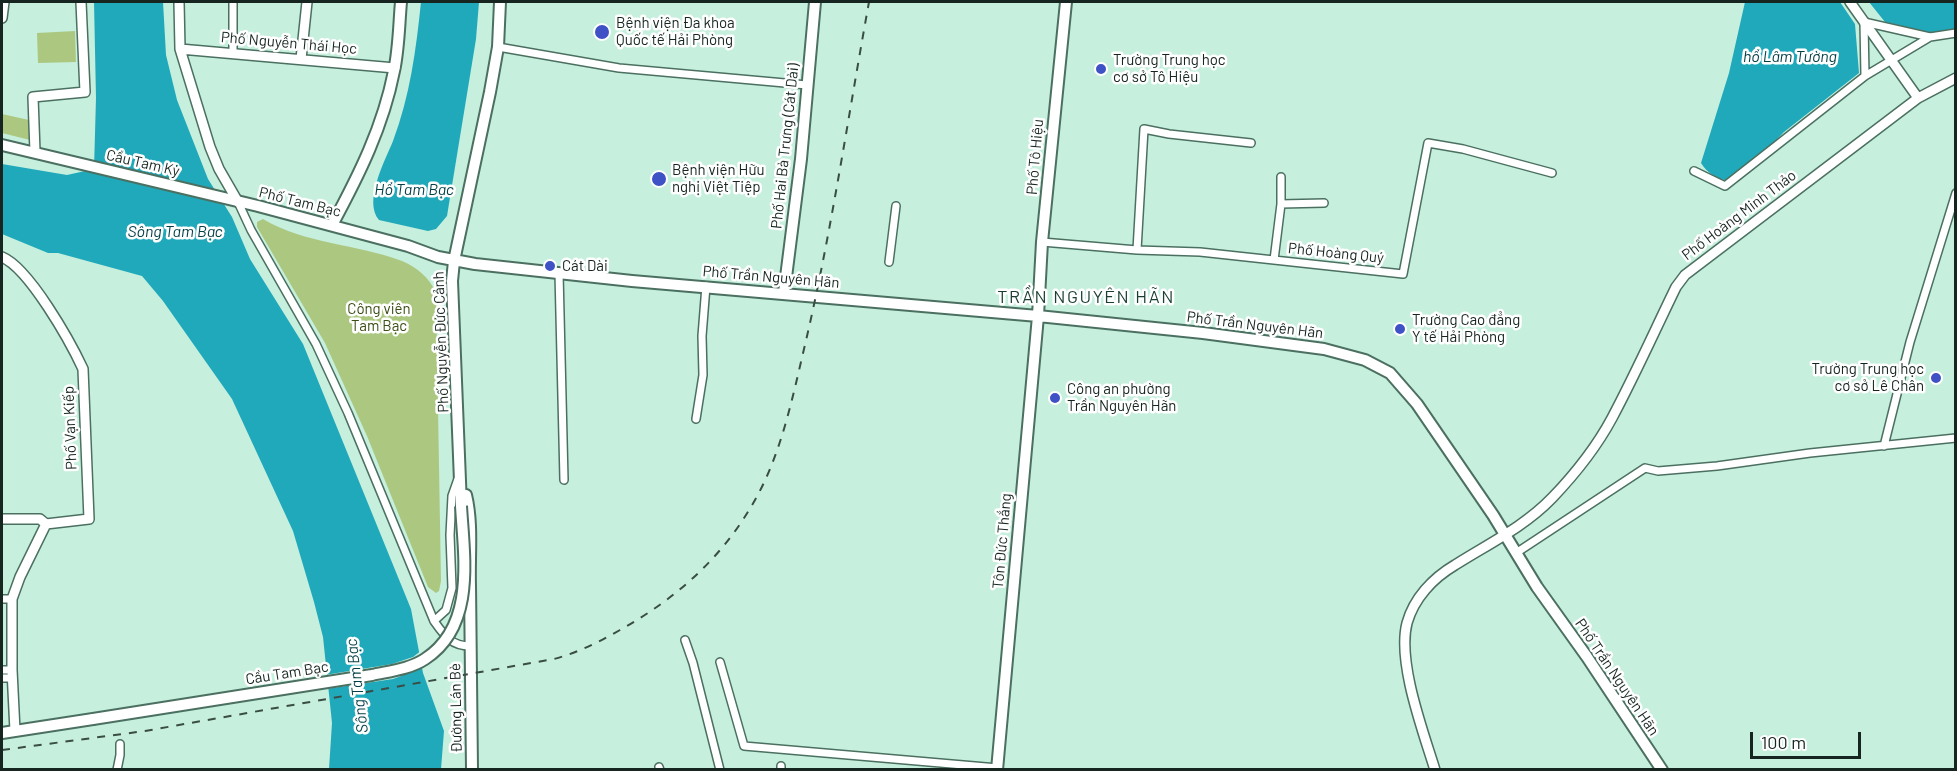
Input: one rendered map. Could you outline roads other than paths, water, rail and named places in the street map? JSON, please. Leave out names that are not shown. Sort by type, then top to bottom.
[{"type":"main road","points":[[332,225],[361,172],[378,129],[395,68],[401,2]]},
{"type":"main road","name":"Phố Nguyễn Đức Cảnh","points":[[461,506],[453,302],[454,261],[498,47],[500,2]]},
{"type":"main road","name":"Phố Hai Bà Trưng (Cát Dài)","points":[[784,293],[801,159],[815,2]]},
{"type":"main road","name":"Phố Tô Hiệu","points":[[1038,316],[1042,242],[1065,2]]},
{"type":"main road","name":"Cầu Tam Kỳ","points":[[2,145],[221,196],[238,202]]},
{"type":"main road","name":"Phố Tam Bạc","points":[[238,202],[332,225],[454,261]]},
{"type":"main road","name":"Phố Trần Nguyên Hãn","points":[[454,261],[559,273],[1203,333],[1324,349],[1365,360],[1390,373],[1409,394],[1662,770]]},
{"type":"main road","name":"Tôn Đức Thắng","points":[[998,769],[1038,316]]},
{"type":"main road","name":"Phố Nguyễn Đức Cảnh","points":[[460,471],[468,506],[471,559],[470,646]]},
{"type":"main road","name":"Cầu Tam Bạc","points":[[2,734],[372,675],[409,666],[425,659],[440,646],[449,634],[462,605],[465,581],[461,506]]},
{"type":"main road","name":"Đường Lán Bè","points":[[470,646],[472,770]]},
{"type":"street","points":[[2,18],[4,2]]},
{"type":"street","points":[[35,152],[33,97],[85,92],[81,2]]},
{"type":"street","name":"Phố Tam Bạc","points":[[179,2],[180,49],[210,147],[219,169],[238,202]]},
{"type":"street","points":[[233,2],[233,52]]},
{"type":"street","points":[[301,60],[307,2]]},
{"type":"street","points":[[1850,2],[1917,98]]},
{"type":"street","points":[[1864,22],[1930,37],[1956,33]]},
{"type":"street","points":[[1864,22],[1865,76]]},
{"type":"street","points":[[1694,171],[1725,186],[1865,76],[1930,37]]},
{"type":"street","points":[[498,47],[619,68],[807,85]]},
{"type":"street","name":"Phố Nguyễn Thái Học","points":[[180,49],[395,68]]},
{"type":"street","name":"Phố Hoàng Minh Thảo","points":[[1435,770],[1412,694],[1404,648],[1407,623],[1418,598],[1432,581],[1523,523],[1551,499],[1583,461],[1611,420],[1676,287],[1685,275],[1917,98],[1956,78]]},
{"type":"street","points":[[1137,250],[1144,129],[1251,143]]},
{"type":"street","name":"Phố Hoàng Quý","points":[[1042,242],[1137,250],[1200,252],[1403,274],[1428,143],[1463,149],[1552,172]]},
{"type":"street","points":[[1274,260],[1281,204],[1281,177]]},
{"type":"street","points":[[1884,446],[1910,342],[1956,193]]},
{"type":"street","points":[[238,202],[256,239],[316,344],[348,413],[434,621],[443,634],[458,646],[470,646]]},
{"type":"street","points":[[1281,204],[1324,203]]},
{"type":"street","points":[[889,261],[896,206]]},
{"type":"street","name":"Phố Vạn Kiếp","points":[[2,257],[26,275],[83,369],[89,519],[46,524]]},
{"type":"street","points":[[559,273],[564,480]]},
{"type":"street","points":[[696,419],[702,375],[706,286]]},
{"type":"street","points":[[1516,553],[1645,468],[1658,471],[1717,466],[1956,438]]},
{"type":"street","points":[[434,621],[446,610],[452,588],[450,535],[452,496],[460,471]]},
{"type":"street","points":[[2,519],[40,519],[46,524],[12,599],[8,673],[15,731]]},
{"type":"street","points":[[2,599],[12,599]]},
{"type":"street","points":[[685,640],[720,770]]},
{"type":"street","points":[[720,662],[744,746],[998,769]]},
{"type":"street","points":[[2,678],[8,673]]},
{"type":"street","points":[[117,770],[120,744]]},
{"type":"water","name":"Sông Tam Bạc","points":[[94,2],[163,2],[166,55],[177,100],[208,179],[232,217],[250,259],[303,344],[411,609],[423,673],[444,731],[441,769],[329,769],[332,723],[323,637],[314,602],[293,531],[232,399],[163,301],[142,276],[58,253],[48,253],[2,234],[2,164],[67,175],[94,169],[96,98]]},
{"type":"water","name":"Hồ Tam Bạc","points":[[421,2],[479,2],[476,39],[447,216],[436,229],[428,231],[379,220],[373,202],[377,181],[399,124],[408,90]]},
{"type":"water","name":"hồ Lâm Tường","points":[[1745,2],[1840,2],[1855,24],[1859,73],[1784,132],[1758,159],[1728,181],[1713,175],[1701,163],[1729,73]]},
{"type":"water","points":[[1869,2],[1955,2],[1955,31],[1932,33],[1885,22]]},
{"type":"railway","points":[[2,750],[145,731],[554,659],[596,643],[641,618],[679,590],[713,558],[742,521],[764,482],[779,445],[795,388],[823,263],[869,2]]},
{"type":"place","name":"Bệnh viện Đa khoa Quốc tế Hải Phòng","points":[[602,32]]},
{"type":"place","name":"Trường Trung học cơ sở Tô Hiệu","points":[[1101,69]]},
{"type":"place","name":"Bệnh viện Hữu nghị Việt Tiệp","points":[[659,179]]},
{"type":"place","name":"Cát Dài","points":[[550,266]]},
{"type":"place","name":"Trường Cao đẳng Y tế Hải Phòng","points":[[1400,329]]},
{"type":"place","name":"Trường Trung học cơ sở Lê Chân","points":[[1936,378]]},
{"type":"place","name":"Công an phường Trần Nguyên Hãn","points":[[1055,398]]},
{"type":"district","name":"TRẦN NGUYÊN HÃN","points":[[1086,297]]},
{"type":"park label","name":"Công viên Tam Bạc","points":[[379,318]]}]
